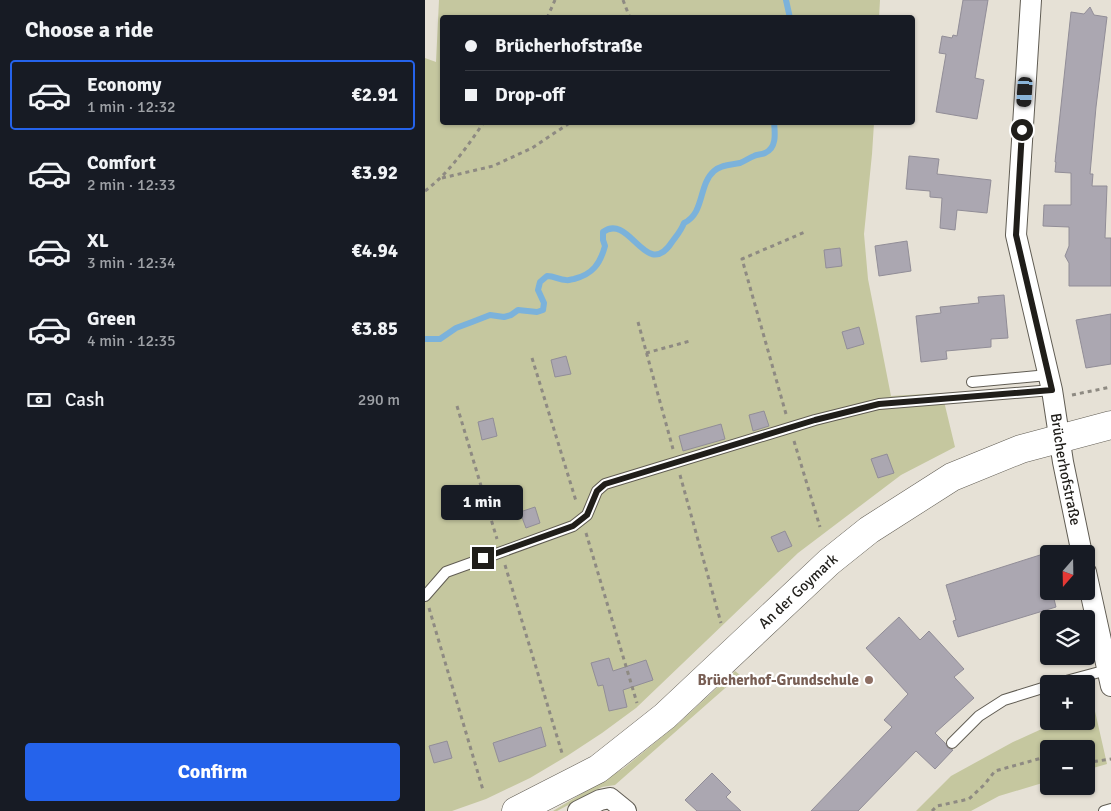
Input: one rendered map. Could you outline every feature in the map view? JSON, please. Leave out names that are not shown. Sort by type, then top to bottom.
[{"type":"main road","name":"An der Goymark","points":[[517,811],[598,769],[643,734],[679,703],[829,562],[869,530],[952,477],[1009,454],[1059,438],[1111,426]]},
{"type":"street","name":"Brücherhofstraße","points":[[1031,0],[1016,235],[1050,382],[1080,545]]},
{"type":"street","points":[[1092,600],[1109,678]]},
{"type":"street","points":[[578,811],[600,800],[610,798],[626,811]]},
{"type":"lane","points":[[972,382],[1050,382]]},
{"type":"lane","points":[[425,596],[446,572],[573,526],[587,515],[597,491],[605,484],[790,428],[879,404],[1050,382]]},
{"type":"lane","points":[[1095,680],[1109,678]]},
{"type":"lane","points":[[952,743],[979,716],[1004,700],[1040,689]]},
{"type":"lane","points":[[1104,811],[1111,809]]},
{"type":"path","points":[[548,15],[555,0]]},
{"type":"path","points":[[623,0],[629,15]]},
{"type":"path","points":[[425,191],[442,178],[460,157],[482,125]]},
{"type":"path","points":[[442,178],[493,166],[532,148],[566,125]]},
{"type":"path","points":[[805,232],[742,259],[819,527]]},
{"type":"path","points":[[646,353],[691,341]]},
{"type":"path","points":[[1078,394],[1111,387]]},
{"type":"path","points":[[457,406],[562,753]]},
{"type":"path","points":[[425,596],[483,790]]},
{"type":"path","points":[[932,811],[937,806],[969,799],[995,771],[1040,758]]},
{"type":"path","points":[[1095,762],[1111,760]]},
{"type":"green space","points":[[439,0],[880,0],[879,15],[440,15],[440,125],[874,125],[864,234],[868,279],[891,396],[942,393],[955,447],[901,475],[798,553],[636,708],[602,733],[530,778],[486,799],[452,811],[425,811],[425,58],[436,62]]},
{"type":"green space","points":[[735,671],[740,675],[615,785],[602,787],[557,811],[553,811],[624,768],[679,723]]},
{"type":"green space","points":[[1095,711],[1107,764],[1095,767],[1095,740],[1040,740],[1040,784],[999,796],[971,811],[916,811],[951,776],[1013,742],[1040,730],[1095,730]]},
{"type":"building","points":[[963,0],[988,0],[975,78],[984,80],[977,119],[936,112],[946,54],[939,53],[942,36],[952,38],[953,35],[957,36]]},
{"type":"building","points":[[1090,7],[1094,15],[1107,17],[1090,174],[1093,174],[1092,186],[1107,186],[1105,238],[1111,238],[1111,286],[1069,286],[1069,263],[1065,256],[1069,246],[1069,227],[1043,226],[1044,205],[1071,205],[1071,173],[1055,172],[1055,162],[1071,12],[1084,14]]},
{"type":"building","points":[[909,156],[939,159],[937,174],[991,180],[987,213],[957,210],[955,230],[940,228],[942,198],[930,197],[930,191],[906,189]]},
{"type":"building","points":[[907,241],[911,271],[879,276],[875,246]]},
{"type":"building","points":[[840,248],[842,266],[826,268],[824,250]]},
{"type":"building","points":[[1004,295],[1008,338],[991,339],[991,347],[946,351],[947,359],[921,362],[916,316],[941,313],[940,307],[979,303],[978,297]]},
{"type":"building","points":[[1111,314],[1111,364],[1086,368],[1076,320]]},
{"type":"building","points":[[859,327],[864,344],[847,349],[842,332]]},
{"type":"building","points":[[566,356],[571,374],[555,377],[551,360]]},
{"type":"building","points":[[764,411],[769,426],[753,431],[749,415]]},
{"type":"building","points":[[493,418],[497,436],[482,440],[478,422]]},
{"type":"building","points":[[721,424],[725,439],[683,451],[679,436]]},
{"type":"building","points":[[887,454],[894,473],[878,478],[871,459]]},
{"type":"building","points":[[535,507],[540,523],[526,528],[520,512]]},
{"type":"building","points":[[785,531],[792,546],[778,552],[771,537]]},
{"type":"building","points":[[1040,555],[1040,600],[1054,600],[1056,607],[1040,610],[1040,612],[958,637],[953,621],[956,620],[946,585]]},
{"type":"building","points":[[899,617],[920,640],[929,631],[964,669],[954,677],[974,698],[935,733],[948,748],[953,750],[935,769],[916,751],[858,811],[811,811],[892,727],[884,720],[908,694],[866,648]]},
{"type":"building","points":[[609,658],[613,671],[646,660],[653,680],[623,690],[627,707],[609,711],[603,685],[598,686],[591,663]]},
{"type":"building","points":[[541,727],[546,746],[499,762],[493,743]]},
{"type":"building","points":[[447,741],[452,758],[434,763],[429,746]]},
{"type":"building","points":[[712,773],[731,792],[726,797],[741,811],[697,811],[685,800]]},
{"type":"waterway","points":[[786,0],[789,15]]},
{"type":"waterway","points":[[425,339],[440,339],[456,328],[490,315],[504,317],[518,310],[537,312],[543,310],[544,303],[538,290],[540,282],[547,276],[568,280],[581,277],[591,271],[601,258],[605,246],[603,232],[613,228],[622,231],[646,251],[654,254],[663,252],[684,223],[695,213],[709,177],[714,171],[723,166],[740,163],[755,155],[764,154],[769,151],[774,140],[774,125]]},
{"type":"place","name":"Brücherhof-Grundschule","points":[[869,680]]},
{"type":"route","points":[[483,558],[573,526],[587,515],[597,491],[605,484],[815,420],[879,404],[1052,390],[1016,235],[1022,130]]}]
